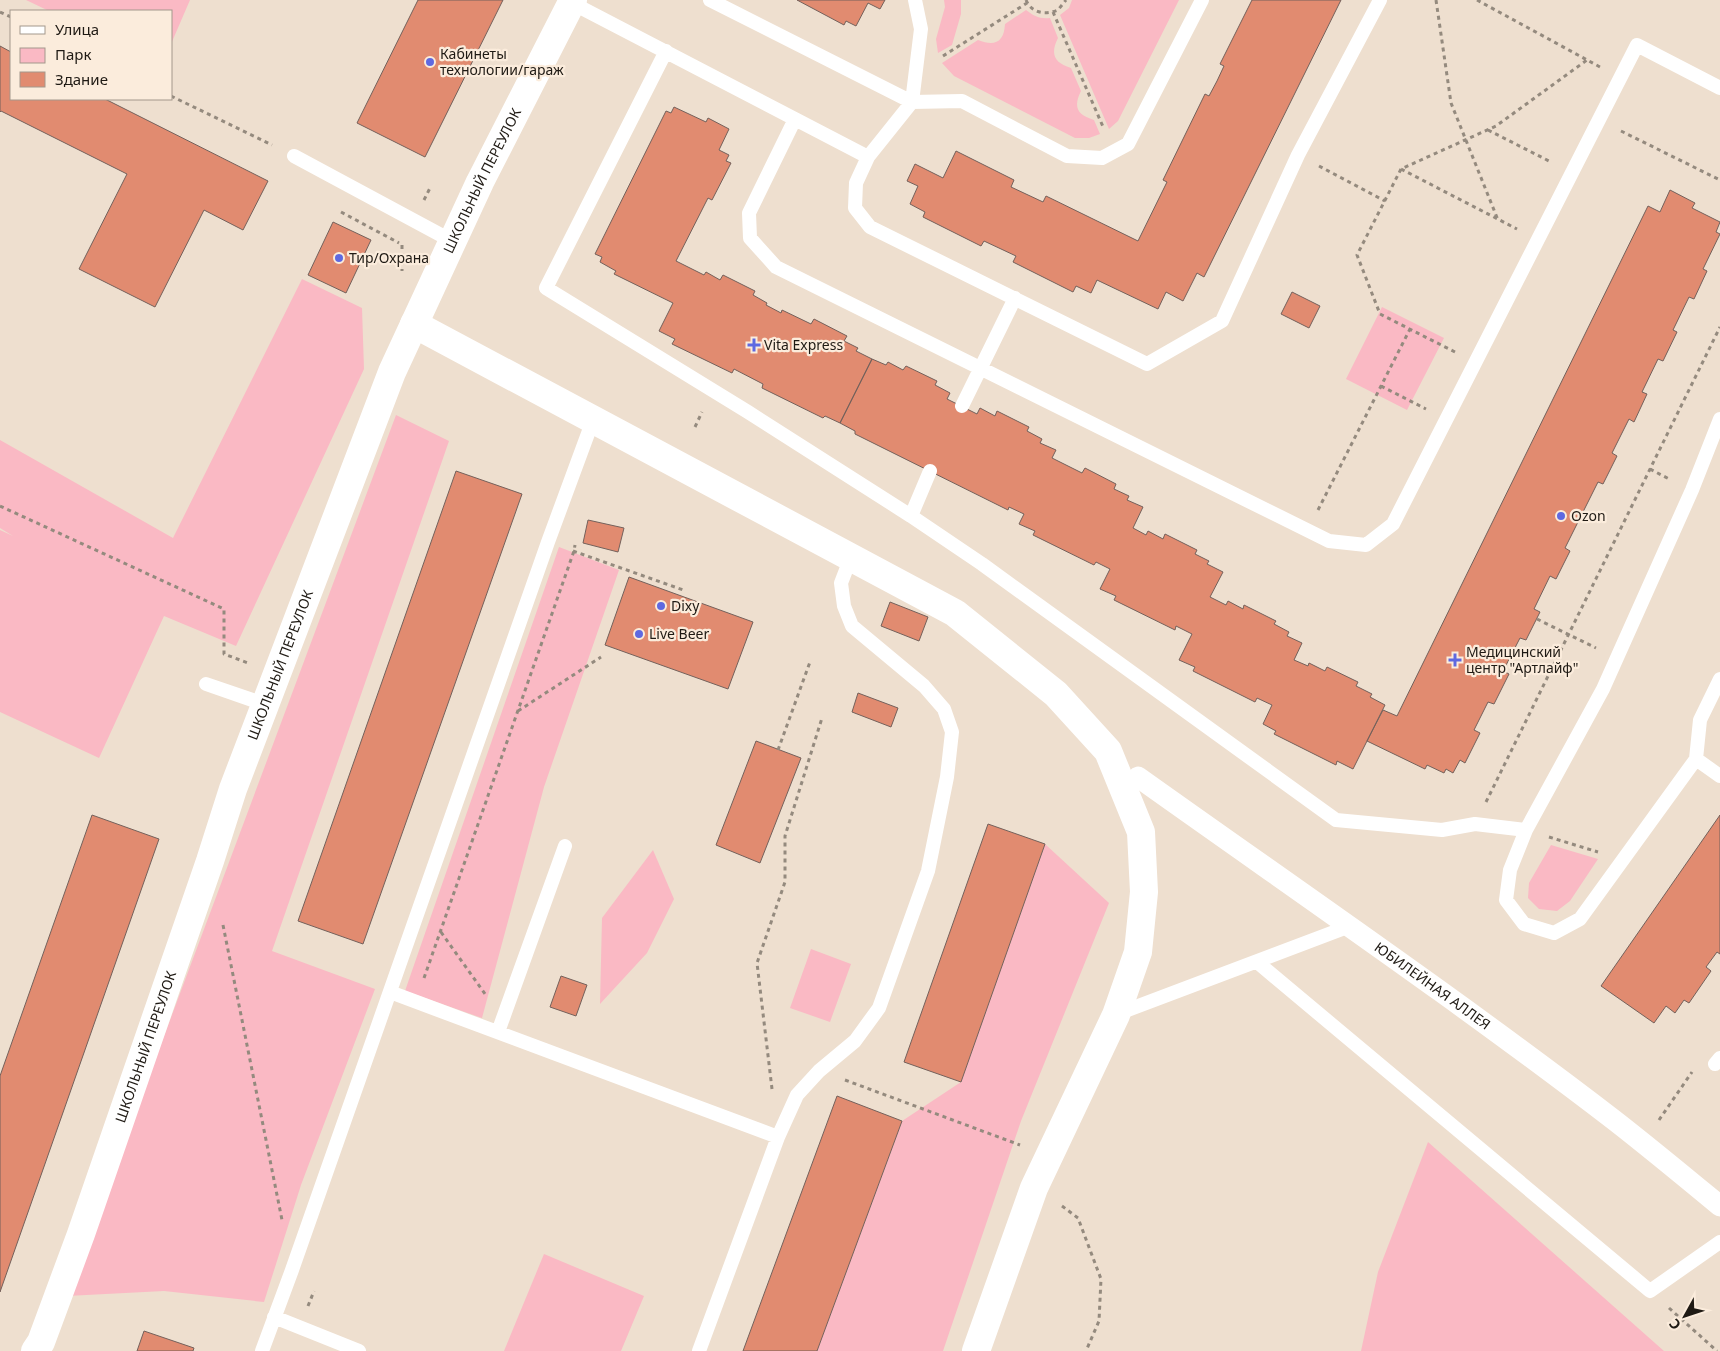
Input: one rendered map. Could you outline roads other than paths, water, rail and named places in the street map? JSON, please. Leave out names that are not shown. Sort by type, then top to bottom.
[{"type":"street","name":"ШКОЛЬНЫЙ ПЕРЕУЛОК","points":[[35,1351],[41,1342],[81,1234],[210,861],[233,789],[388,380],[480,182],[573,2]]},
{"type":"street","points":[[414,324],[955,613],[1056,694],[1108,751],[1141,832],[1144,892],[1138,952],[1116,1015],[1034,1188],[976,1351]]},
{"type":"street","name":"ЮБИЛЕЙНАЯ АЛЛЕЯ","points":[[1138,777],[1504,1037],[1644,1144],[1720,1206]]},
{"type":"lane","points":[[710,0],[912,102],[962,101],[1067,156],[1102,158],[1128,144],[1202,0]]},
{"type":"lane","points":[[915,0],[921,29],[912,102],[868,157],[856,183],[856,208],[870,227],[1147,364],[1222,321],[1298,155],[1380,0]]},
{"type":"lane","points":[[573,2],[868,157]]},
{"type":"lane","points":[[795,119],[749,213],[750,238],[776,267],[1329,541],[1366,545],[1393,524],[1638,45],[1720,88]]},
{"type":"lane","points":[[666,51],[546,288],[748,412],[911,516],[982,564],[1336,820],[1442,830],[1475,824],[1526,830]]},
{"type":"lane","points":[[294,156],[452,241]]},
{"type":"lane","points":[[962,406],[1015,298]]},
{"type":"lane","points":[[1720,419],[1692,490],[1603,689],[1526,830],[1510,870],[1506,900],[1524,924],[1554,933],[1580,919],[1696,759],[1700,720],[1720,679]]},
{"type":"lane","points":[[262,1351],[548,542],[593,420]]},
{"type":"lane","points":[[911,516],[930,471]]},
{"type":"lane","points":[[699,1351],[778,1137],[797,1095],[819,1071],[855,1041],[879,1008],[928,872],[947,777],[952,732],[944,709],[924,686],[852,626],[844,606],[841,583],[851,557]]},
{"type":"lane","points":[[206,684],[264,704]]},
{"type":"lane","points":[[1696,759],[1720,776]]},
{"type":"lane","points":[[500,1026],[565,846]]},
{"type":"lane","points":[[1116,1015],[1350,926]]},
{"type":"lane","points":[[1257,962],[1650,1290],[1720,1242]]},
{"type":"lane","points":[[390,992],[500,1026],[778,1137]]},
{"type":"lane","points":[[274,1317],[359,1351]]},
{"type":"place","name":"Кабинеты технологии/гараж","points":[[430,62]]},
{"type":"place","name":"Тир/Охрана","points":[[339,258]]},
{"type":"place","name":"Vita Express","points":[[754,345]]},
{"type":"place","name":"Ozon","points":[[1561,516]]},
{"type":"place","name":"Dixy","points":[[661,606]]},
{"type":"place","name":"Live Beer","points":[[639,634]]},
{"type":"place","name":"Медицинский центр \"Артлайф\"","points":[[1455,660]]}]
